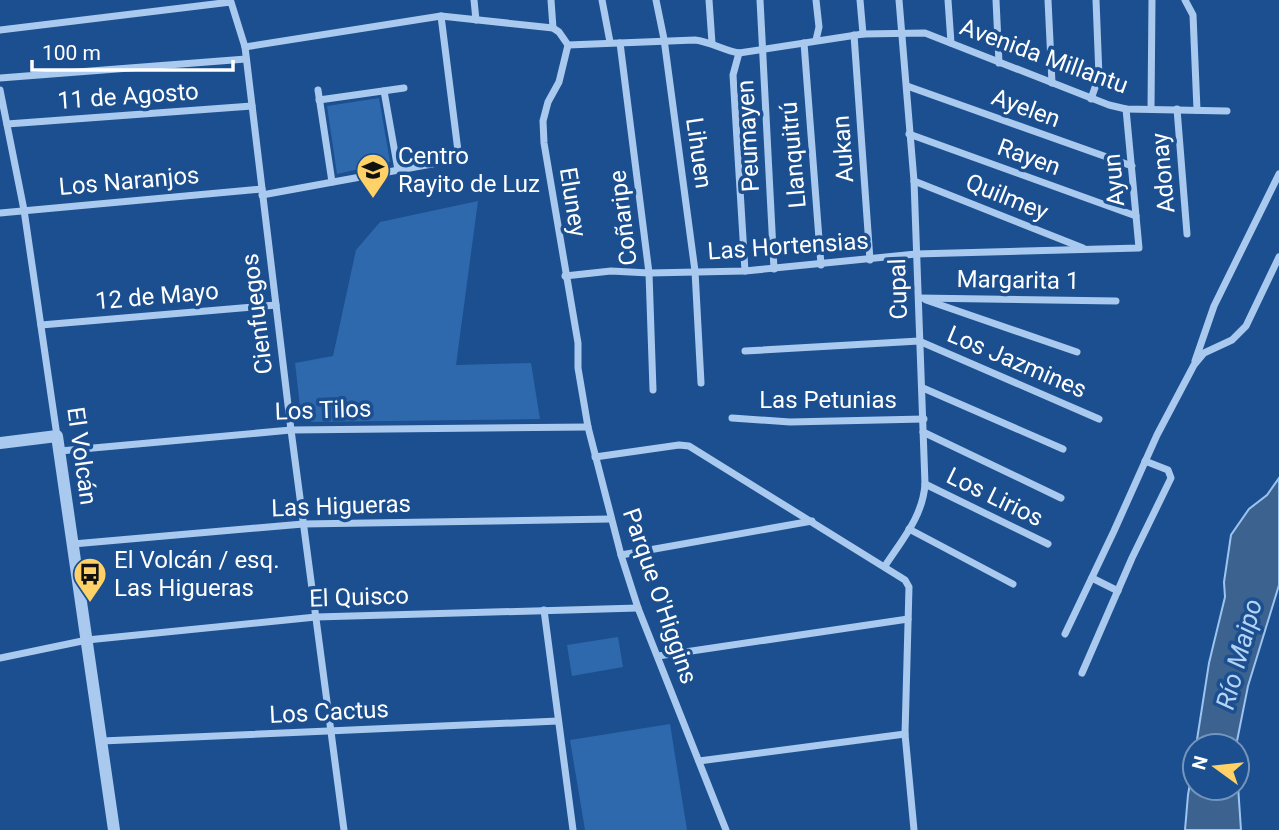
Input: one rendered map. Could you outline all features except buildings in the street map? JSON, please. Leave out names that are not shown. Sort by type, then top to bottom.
[{"type":"street","points":[[474,0],[476,20]]},
{"type":"street","points":[[551,0],[553,28]]},
{"type":"street","points":[[602,0],[610,42]]},
{"type":"street","name":"Lihuen","points":[[656,0],[664,39],[695,271],[701,383]]},
{"type":"street","points":[[709,0],[712,43]]},
{"type":"street","name":"Peumayen","points":[[760,0],[774,269]]},
{"type":"street","points":[[816,0],[819,27],[816,40]]},
{"type":"street","name":"Aukan","points":[[860,0],[859,35],[870,260]]},
{"type":"street","name":"Cupal","points":[[885,566],[920,511],[925,484],[914,181],[899,0]]},
{"type":"street","points":[[948,0],[951,43]]},
{"type":"street","points":[[996,0],[999,62]]},
{"type":"street","points":[[1048,0],[1052,83]]},
{"type":"street","points":[[1091,99],[1100,76],[1097,0]]},
{"type":"street","points":[[1151,109],[1152,0]]},
{"type":"street","points":[[1185,0],[1193,15],[1197,110]]},
{"type":"street","name":"Cienfuegos","points":[[0,30],[231,2],[246,59],[291,430],[344,830]]},
{"type":"street","points":[[244,47],[441,16],[553,28],[568,45]]},
{"type":"street","name":"Los Naranjos","points":[[0,213],[262,192],[459,159],[441,16]]},
{"type":"street","name":"Avenida Millantu","points":[[568,45],[664,39],[712,43],[739,53],[859,35],[925,33],[1091,99],[1126,109],[1227,111]]},
{"type":"street","name":"Coñaripe","points":[[620,43],[649,273],[653,390]]},
{"type":"street","name":"Llanquitrú","points":[[804,43],[821,265]]},
{"type":"street","name":"Eluney","points":[[568,45],[559,82],[548,103],[543,121],[544,143],[578,343],[578,368]]},
{"type":"street","points":[[739,53],[733,75],[745,271]]},
{"type":"street","points":[[0,78],[246,59]]},
{"type":"street","name":"Ayelen","points":[[907,86],[1132,166]]},
{"type":"street","points":[[319,100],[404,88]]},
{"type":"street","name":"El Volcán","points":[[0,90],[24,209],[114,830]]},
{"type":"street","points":[[317,90],[332,182]]},
{"type":"street","points":[[384,91],[398,170]]},
{"type":"street","name":"11 de Agosto","points":[[7,124],[252,106]]},
{"type":"street","name":"Ayun","points":[[1126,109],[1139,248]]},
{"type":"street","name":"Adonay","points":[[1177,110],[1187,234]]},
{"type":"street","name":"Rayen","points":[[909,134],[1136,216]]},
{"type":"street","points":[[1065,634],[1145,461],[1194,365],[1214,306],[1279,174]]},
{"type":"street","name":"Quilmey","points":[[914,181],[1086,249]]},
{"type":"street","name":"Las Hortensias","points":[[565,275],[611,271],[745,271],[916,254],[1139,248]]},
{"type":"street","points":[[1194,365],[1204,354],[1232,340],[1246,326],[1279,257]]},
{"type":"street","points":[[919,298],[1077,352]]},
{"type":"street","name":"Margarita 1","points":[[919,298],[1116,301]]},
{"type":"street","name":"12 de Mayo","points":[[41,325],[276,305]]},
{"type":"street","points":[[745,351],[919,341]]},
{"type":"street","name":"Los Jazmines","points":[[919,341],[1099,419]]},
{"type":"street","name":"Parque O'Higgins","points":[[578,368],[595,457],[621,555],[638,608],[726,830]]},
{"type":"street","points":[[923,388],[1063,449]]},
{"type":"street","name":"Las Petunias","points":[[732,418],[790,422],[924,419]]},
{"type":"street","name":"Los Tilos","points":[[60,451],[291,430],[588,426]]},
{"type":"street","points":[[923,432],[1061,498]]},
{"type":"street","points":[[0,443],[57,436]]},
{"type":"street","points":[[595,457],[685,445],[905,580],[909,587],[905,734],[914,830]]},
{"type":"street","points":[[1082,673],[1171,478],[1168,470],[1145,461]]},
{"type":"street","name":"Los Lirios","points":[[925,484],[1048,544]]},
{"type":"street","name":"Las Higueras","points":[[73,544],[303,524],[611,519]]},
{"type":"street","points":[[621,555],[812,521]]},
{"type":"street","points":[[909,529],[1013,584]]},
{"type":"street","points":[[1092,578],[1118,591]]},
{"type":"street","name":"El Quisco","points":[[0,658],[87,639],[316,617],[638,608]]},
{"type":"street","points":[[544,610],[573,830]]},
{"type":"street","points":[[658,656],[908,619]]},
{"type":"street","name":"Los Cactus","points":[[102,741],[558,720]]},
{"type":"street","points":[[699,761],[905,734]]},
{"type":"shaded area","points":[[379,98],[390,162],[337,174],[327,106]]},
{"type":"shaded area","points":[[478,201],[456,365],[531,363],[540,419],[307,422],[301,415],[295,363],[333,356],[356,250],[380,222]]},
{"type":"shaded area","points":[[618,637],[623,667],[572,676],[567,645]]},
{"type":"shaded area","points":[[670,724],[687,830],[585,830],[570,740]]},
{"type":"water","name":"Río Maipo","points":[[1279,478],[1279,585],[1248,686],[1239,732],[1198,732],[1209,663],[1225,597],[1224,582],[1231,535],[1249,509],[1267,495]]},
{"type":"water","points":[[1187,802],[1239,802],[1241,830],[1185,830]]},
{"type":"place","name":"Centro Rayito de Luz","points":[[373,200]]},
{"type":"place","name":"El Volcán / esq. Las Higueras","points":[[90,604]]}]
